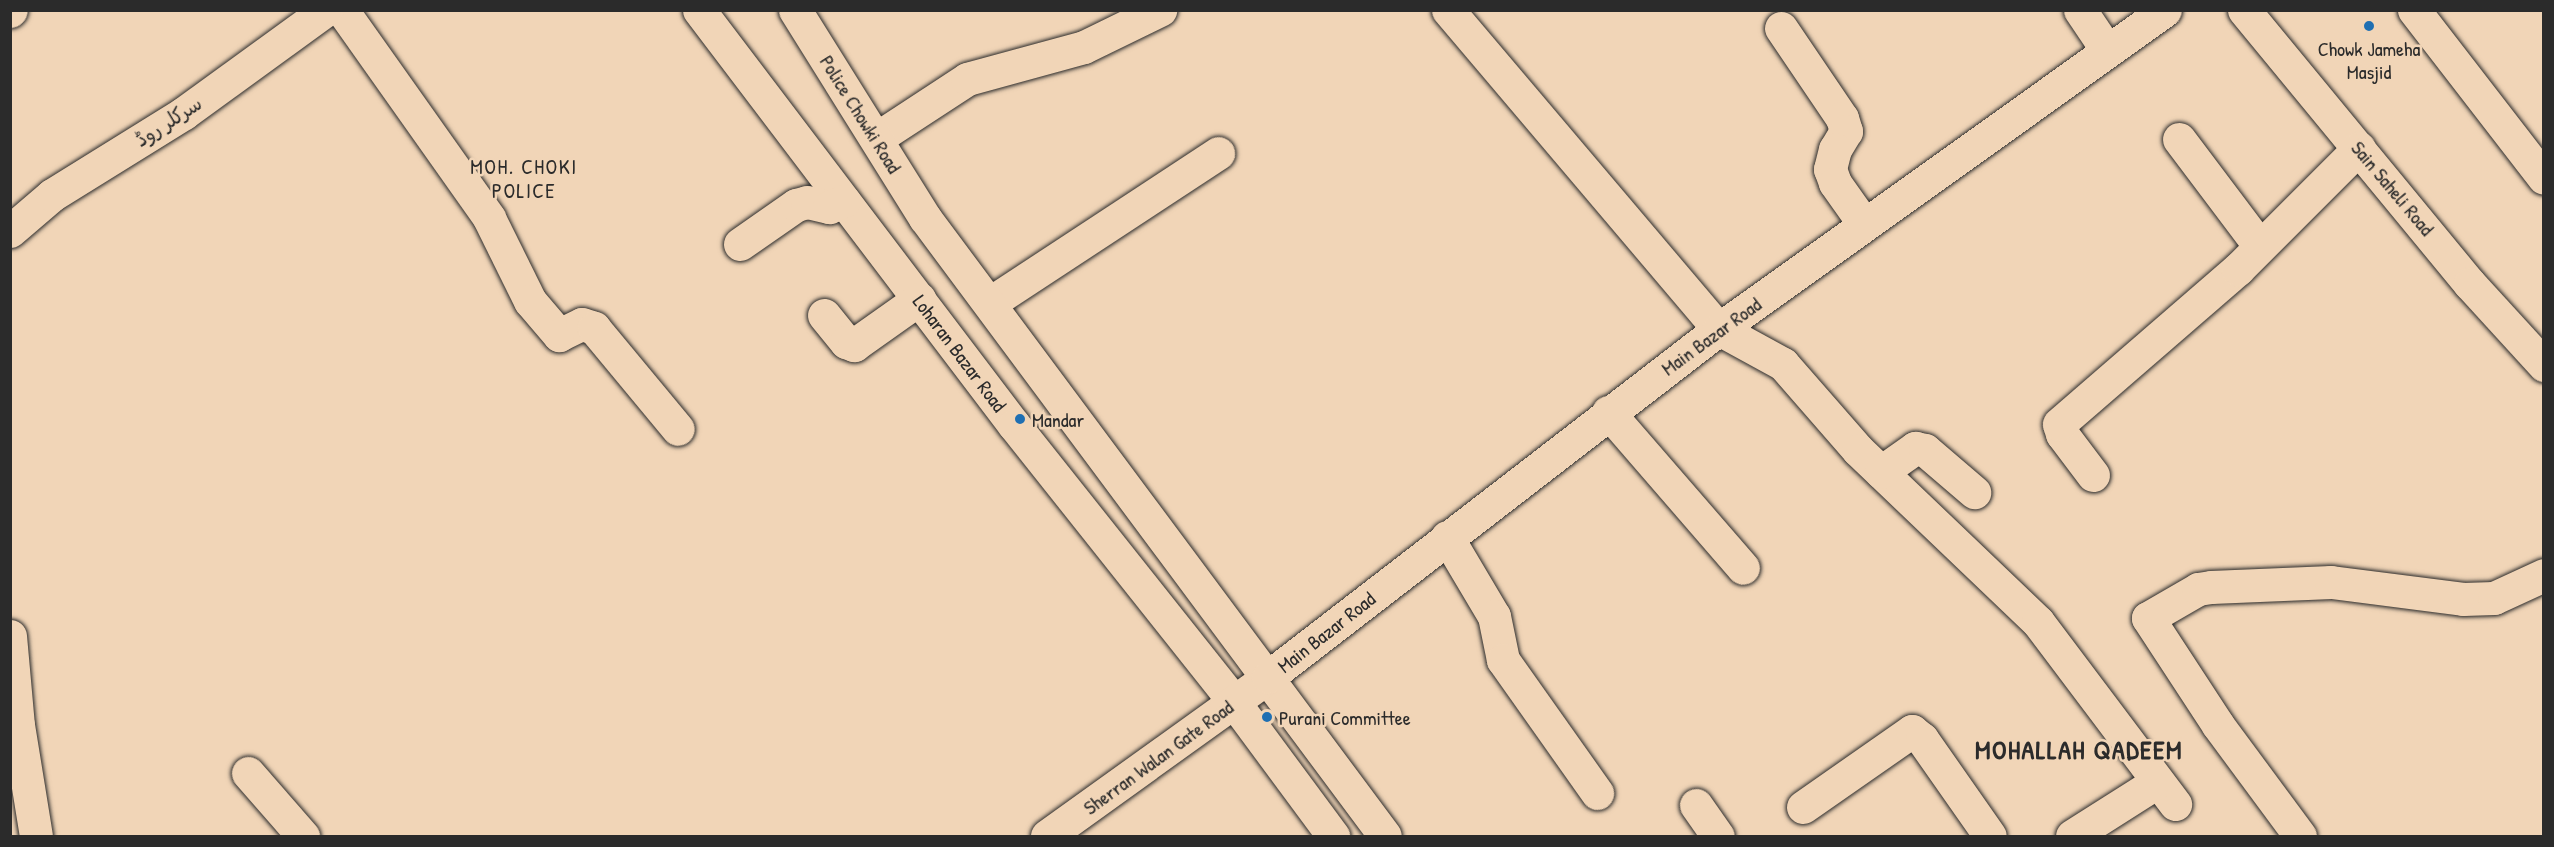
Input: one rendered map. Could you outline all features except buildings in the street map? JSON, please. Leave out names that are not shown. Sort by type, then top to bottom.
[{"type":"street","name":"سرکلر روڈ","points":[[10,231],[52,195],[184,113],[326,10]]},
{"type":"street","points":[[342,10],[489,218],[530,302],[559,335],[582,324],[594,328],[678,429]]},
{"type":"street","name":"Loharan Bazar Road","points":[[699,10],[1014,426],[1234,702],[1333,837]]},
{"type":"street","name":"Police Chowki Road","points":[[795,10],[925,218],[990,303]]},
{"type":"street","points":[[877,138],[967,79],[1084,47],[1160,10]]},
{"type":"street","points":[[1448,10],[1719,329],[1783,364],[1881,472],[2038,622],[2166,793],[2072,837]]},
{"type":"street","points":[[2080,10],[2107,50]]},
{"type":"street","name":"Main Bazar Road","points":[[1268,677],[1608,412],[1719,329],[2165,10]]},
{"type":"street","name":"Sain Saheli Road","points":[[2244,10],[2470,284],[2544,364]]},
{"type":"street","points":[[2414,10],[2544,178]]},
{"type":"street","points":[[1781,27],[1842,118],[1846,131],[1835,149],[1830,169],[1835,183],[1864,224]]},
{"type":"street","points":[[2179,139],[2259,245]]},
{"type":"street","points":[[2093,475],[2062,434],[2059,424],[2238,269],[2259,245],[2359,148]]},
{"type":"street","points":[[1218,153],[990,303],[1385,837]]},
{"type":"street","points":[[740,244],[796,205],[807,202],[829,207],[844,201]]},
{"type":"street","points":[[824,315],[846,342],[854,345],[919,299]]},
{"type":"street","points":[[1608,412],[1743,568]]},
{"type":"street","points":[[1881,472],[1915,448],[1925,450],[1974,492]]},
{"type":"street","points":[[1447,537],[1494,616],[1503,660],[1597,793]]},
{"type":"street","points":[[2300,837],[2218,725],[2148,618],[2198,589],[2211,587],[2331,582],[2474,599],[2494,598],[2544,575]]},
{"type":"street","points":[[12,646],[18,725],[36,837]]},
{"type":"street","name":"Sherran Walan Gate Road","points":[[1047,837],[1268,677]]},
{"type":"street","points":[[1803,807],[1912,731],[1922,739],[1990,837]]},
{"type":"street","points":[[248,773],[303,837]]},
{"type":"street","points":[[1696,805],[1718,837]]},
{"type":"place","name":"Chowk Jameha Masjid","points":[[2369,26]]},
{"type":"place","name":"Mandar","points":[[1020,419]]},
{"type":"place","name":"Purani Committee","points":[[1267,717]]},
{"type":"district","name":"MOH. CHOKI POLICE","points":[[524,179]]},
{"type":"district","name":"MOHALLAH QADEEM","points":[[2079,750]]}]
